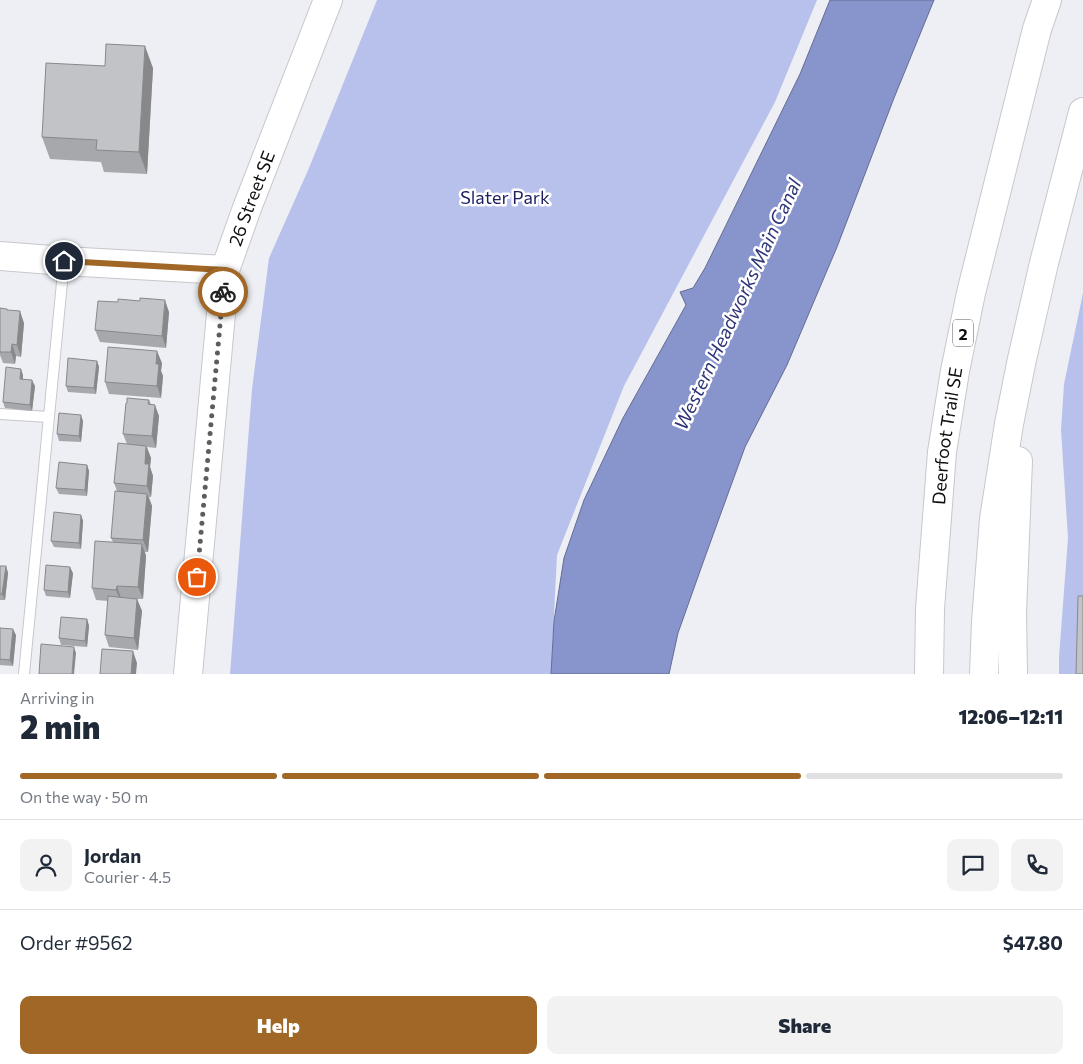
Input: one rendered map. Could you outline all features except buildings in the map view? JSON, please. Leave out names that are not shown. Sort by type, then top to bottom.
[{"type":"main road","name":"26 Street SE","points":[[188,674],[225,270],[247,208],[328,0]]},
{"type":"main road","name":"Deerfoot Trail SE","points":[[929,674],[930,608],[942,452],[955,371],[971,293],[1037,29],[1047,0]]},
{"type":"main road","points":[[984,674],[994,519],[1010,424],[1022,359],[1044,263],[1083,112]]},
{"type":"main road","points":[[0,256],[225,270]]},
{"type":"main road","points":[[1013,674],[1012,613],[1022,359]]},
{"type":"lane","points":[[24,674],[64,261]]},
{"type":"lane","points":[[0,414],[49,417]]},
{"type":"green space","name":"Slater Park","points":[[377,0],[817,0],[775,102],[624,386],[557,555],[551,674],[230,674],[252,389],[269,258],[309,168]]},
{"type":"green space","points":[[1083,293],[1083,674],[1059,674],[1068,538],[1061,430],[1064,384]]},
{"type":"water","name":"Western Headworks Main Canal","points":[[830,0],[934,0],[837,247],[787,365],[745,447],[678,633],[669,674],[551,674],[554,621],[564,558],[584,500],[623,418],[686,305],[680,292],[693,288],[705,268],[800,74]]},
{"type":"way so far","points":[[197,577],[223,292]]},
{"type":"route","points":[[64,261],[225,270],[223,292]]}]
